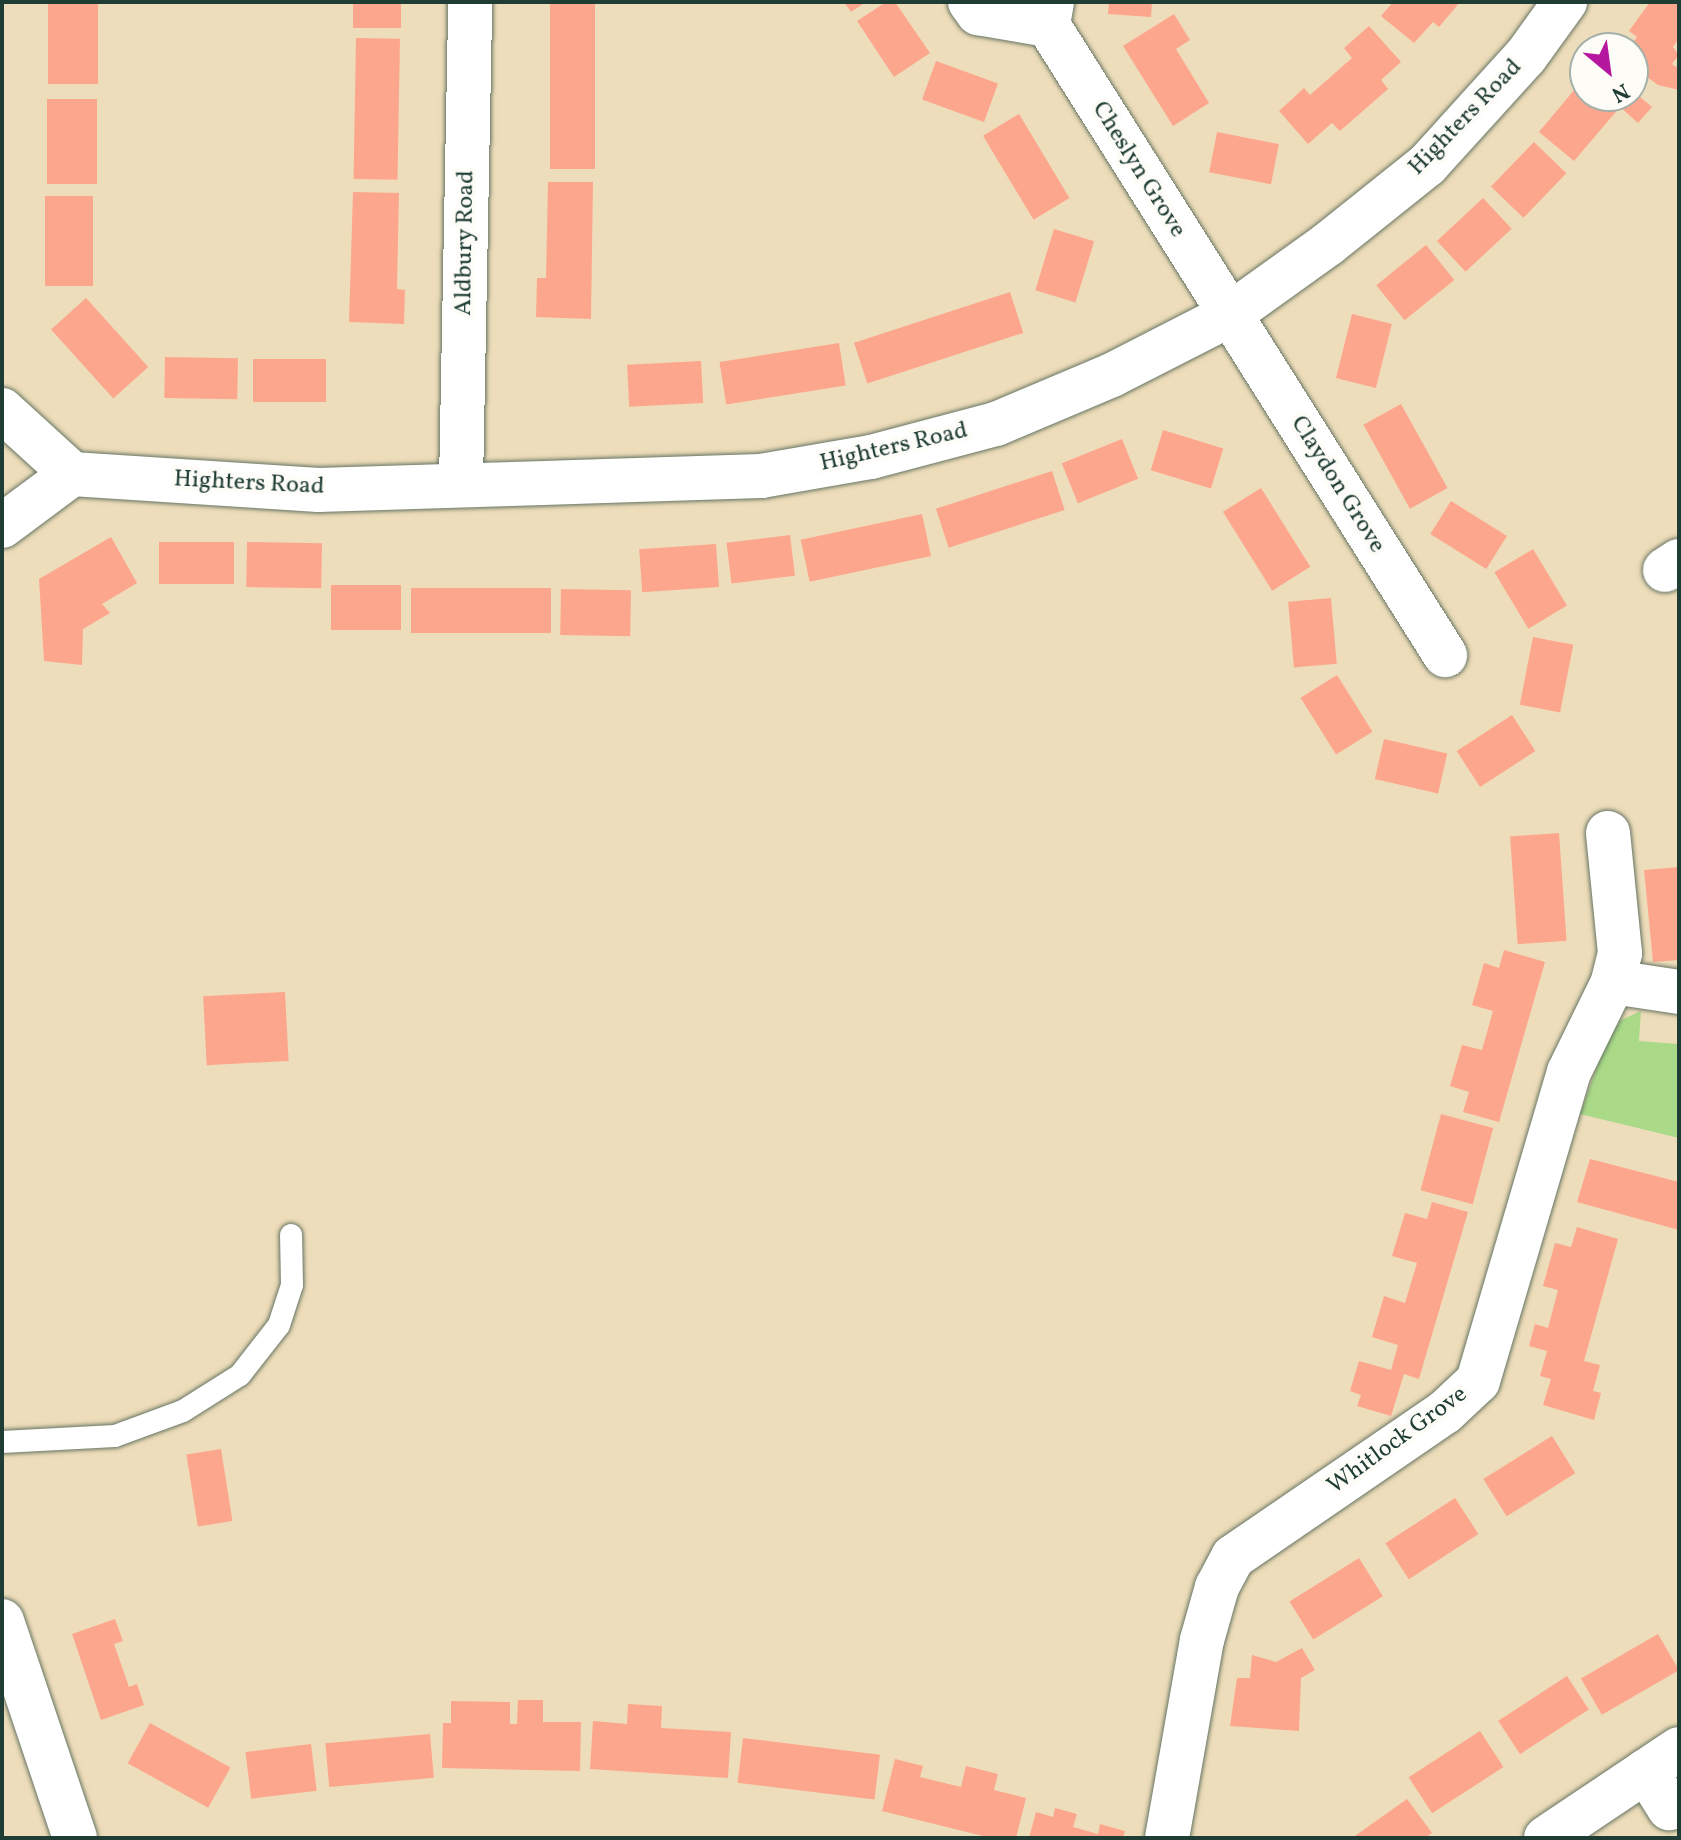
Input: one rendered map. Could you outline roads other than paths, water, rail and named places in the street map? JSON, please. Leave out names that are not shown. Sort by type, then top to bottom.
[{"type":"street","name":"Aldbury Road","points":[[461,484],[470,2]]},
{"type":"street","name":"Cheslyn Grove","points":[[970,2],[978,13],[1050,14],[1229,315]]},
{"type":"street","name":"Highters Road","points":[[72,474],[318,490],[761,476],[871,457],[996,424],[1112,375],[1229,315],[1427,165],[1526,56],[1565,2]]},
{"type":"street","name":"Claydon Grove","points":[[1229,315],[1445,655]]},
{"type":"street","points":[[2,410],[72,474],[2,526]]},
{"type":"street","name":"Whitlock Grove","points":[[1167,1838],[1202,1640],[1222,1577],[1233,1557],[1445,1412],[1478,1381],[1569,1072],[1613,982],[1620,953],[1608,833]]},
{"type":"street","points":[[1613,982],[1679,992]]},
{"type":"street","points":[[2,1621],[75,1838]]},
{"type":"street","points":[[1546,1838],[1663,1760],[1669,1808]]},
{"type":"lane","points":[[2,1442],[115,1436],[183,1411],[240,1375],[279,1325],[292,1285],[291,1235]]}]
